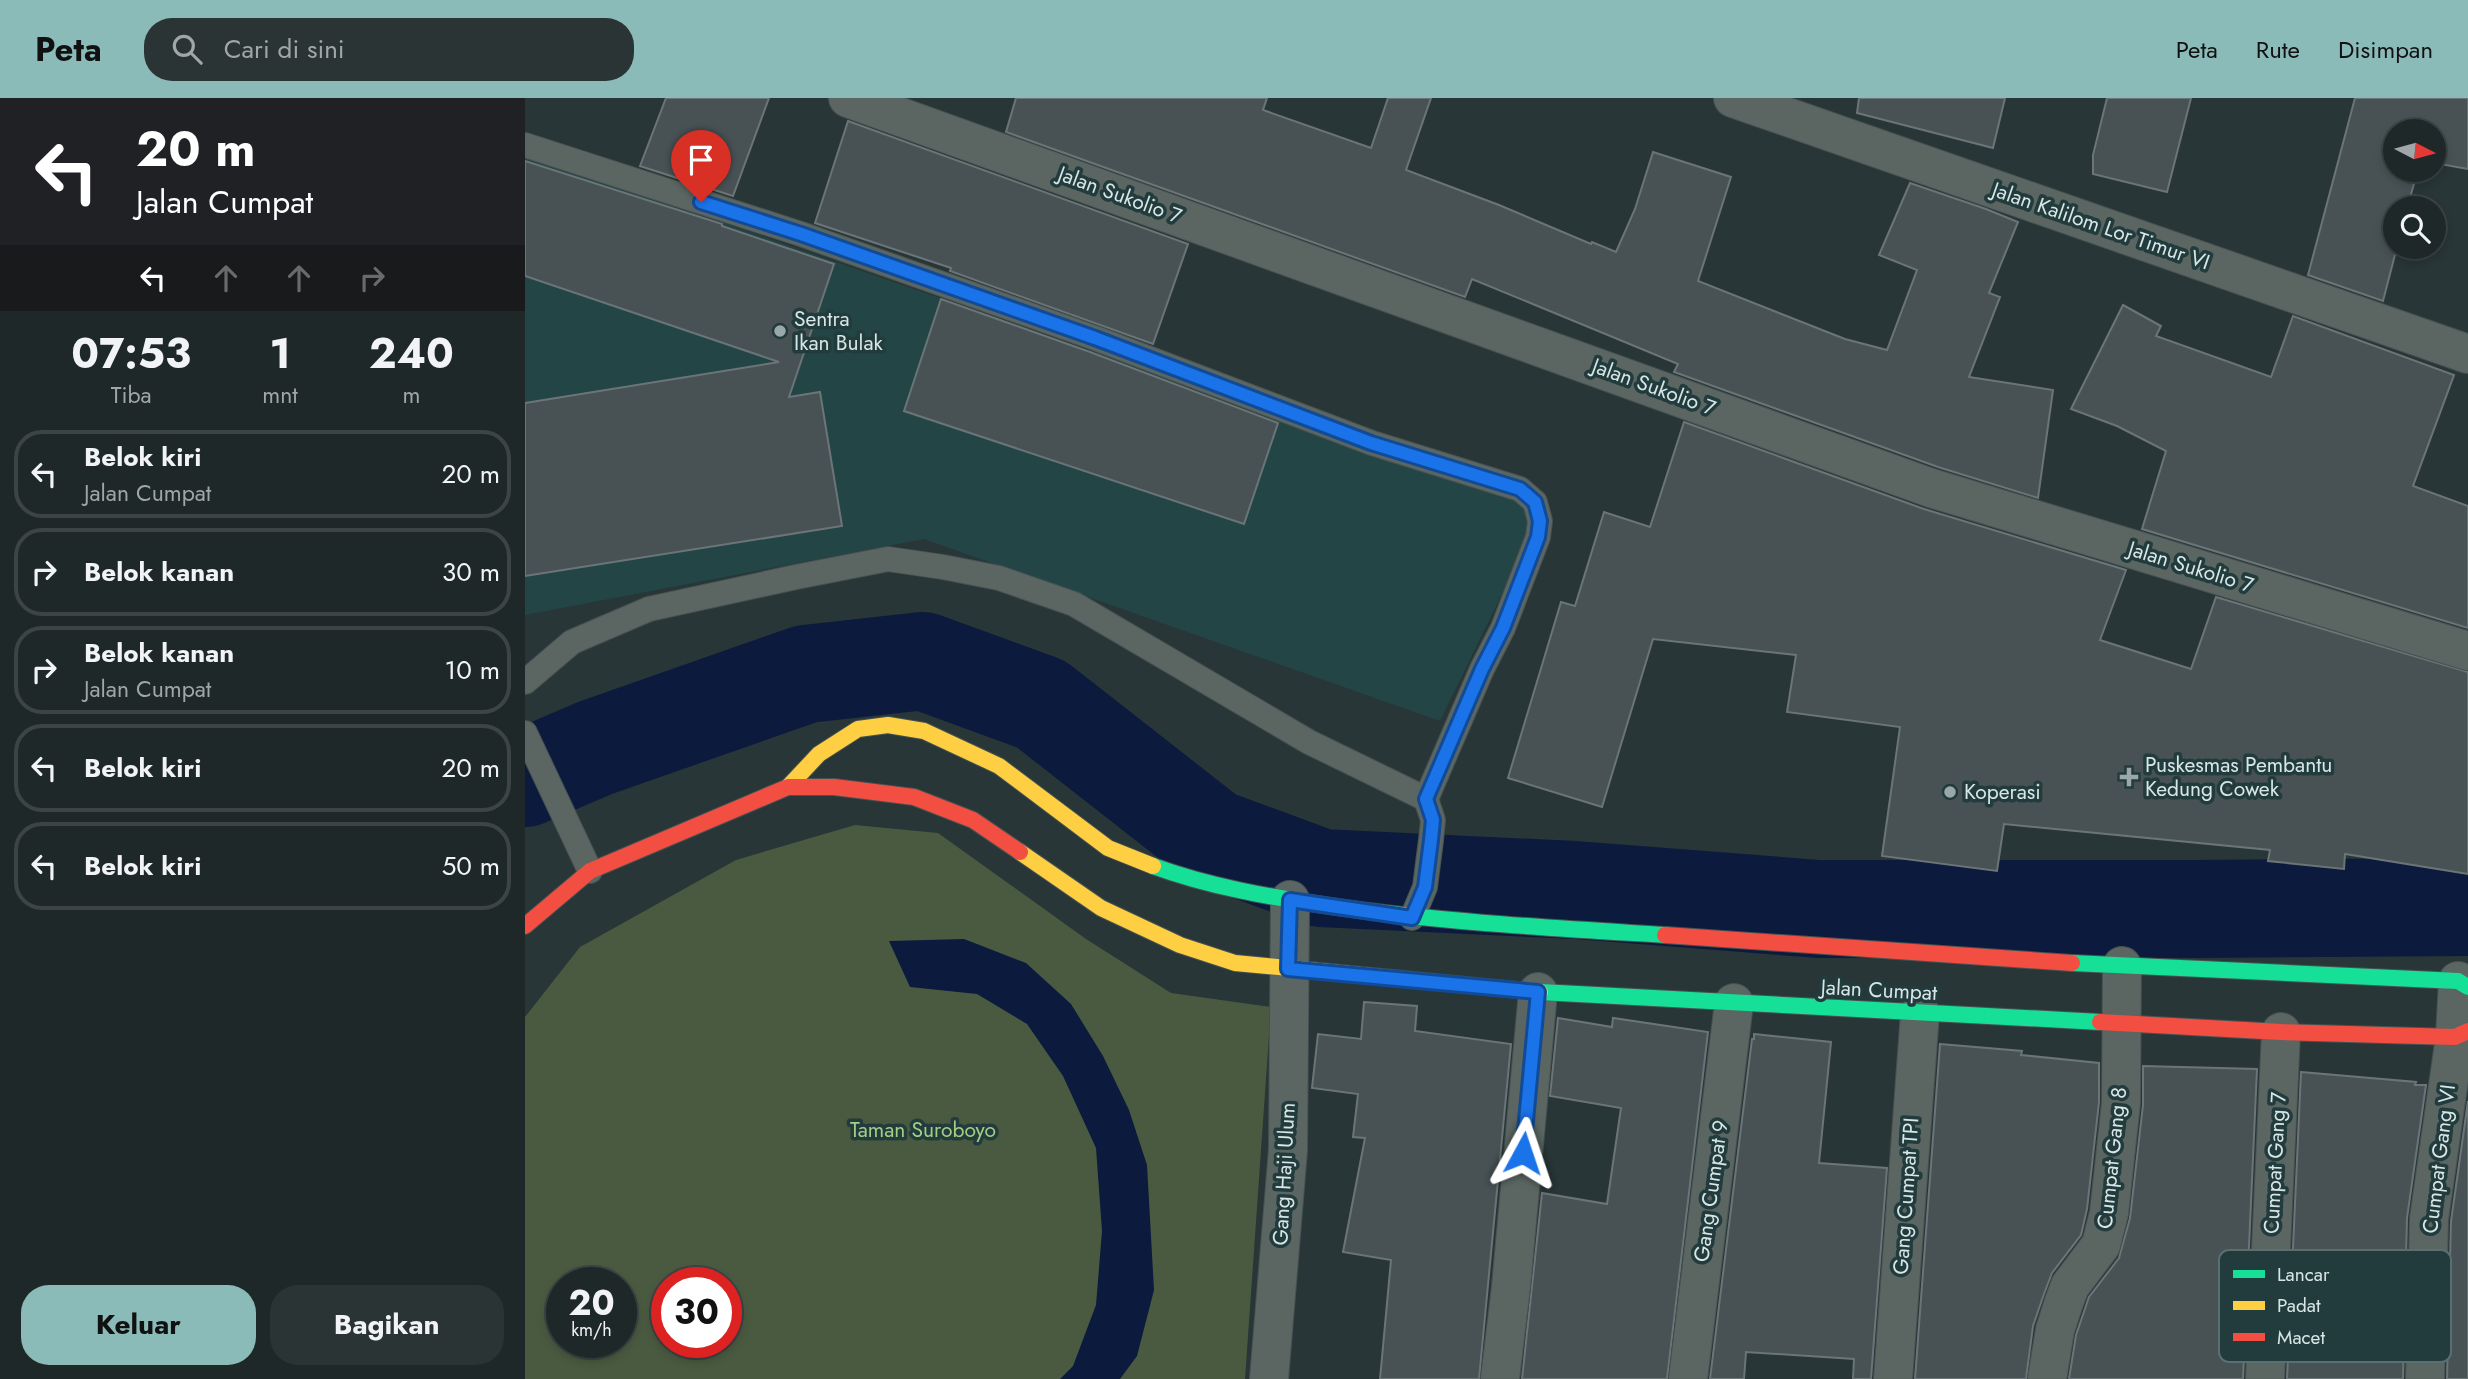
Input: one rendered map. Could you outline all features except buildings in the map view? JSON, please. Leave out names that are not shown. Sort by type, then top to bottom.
[{"type":"main road","name":"Jalan Cumpat","points":[[788,787],[819,754],[858,729],[888,725],[924,731],[999,766],[1108,848],[1191,880],[1290,900],[1412,918],[2122,966],[2463,984]]},
{"type":"main road","points":[[526,921],[590,871],[788,787]]},
{"type":"main road","name":"Jalan Cumpat","points":[[788,787],[845,788],[914,797],[973,820],[1101,908],[1180,945],[1235,963],[1538,992],[2281,1032],[2461,1034]]},
{"type":"street","name":"Jalan Sukolio 7","points":[[848,98],[1931,488],[2468,651]]},
{"type":"street","name":"Jalan Kalilom Lor Timur VI","points":[[1733,98],[2468,354]]},
{"type":"street","name":"Gang Haji Ulum","points":[[1269,1379],[1288,1150],[1290,900]]},
{"type":"street","name":"Cumpat Gang 8","points":[[2047,1379],[2055,1330],[2064,1302],[2070,1286],[2101,1245],[2109,1213],[2120,1104],[2122,966]]},
{"type":"street","name":"Cumpat Gang VI","points":[[2428,1250],[2429,1219],[2461,1034],[2463,984]]},
{"type":"street","points":[[1500,1379],[1538,992]]},
{"type":"street","name":"Gang Cumpat 9","points":[[1688,1379],[1734,1003]]},
{"type":"street","name":"Gang Cumpat TPI","points":[[1893,1379],[1920,1013]]},
{"type":"street","name":"Cumpat Gang 7","points":[[2271,1250],[2281,1032]]},
{"type":"lane","points":[[525,145],[801,234],[1095,338],[1371,443],[1520,489],[1535,502],[1540,521],[1538,537],[1503,628],[1482,669],[1426,799],[1433,820],[1431,840],[1425,887],[1412,918]]},
{"type":"lane","points":[[525,682],[572,642],[649,609],[888,559],[999,578],[1074,604],[1309,742],[1426,799]]},
{"type":"lane","points":[[525,735],[590,871]]},
{"type":"shaded area","name":"Sentra Ikan Bulak","points":[[525,154],[1544,508],[1440,721],[924,539],[525,615]]},
{"type":"green space","name":"Taman Suroboyo","points":[[855,825],[938,833],[1086,939],[1171,993],[1271,1007],[1245,1379],[525,1379],[525,1017],[580,947],[736,860]]},
{"type":"water","points":[[964,939],[1026,963],[1071,1004],[1103,1056],[1129,1110],[1147,1165],[1154,1290],[1137,1356],[1120,1379],[1060,1379],[1073,1366],[1096,1305],[1102,1231],[1096,1148],[1063,1076],[1027,1024],[977,994],[910,987],[889,941]]},
{"type":"waterway","points":[[525,778],[595,748],[806,674],[923,661],[1041,704],[1212,838],[1321,878],[1575,890],[1819,909],[2468,907]]},
{"type":"traffic: fast","points":[[1153,866],[1218,886],[1372,912],[1665,935]]},
{"type":"traffic: fast","points":[[2072,963],[2458,981],[2468,987]]},
{"type":"traffic: fast","points":[[1540,992],[2100,1022]]},
{"type":"traffic: slow","points":[[788,787],[819,754],[858,729],[888,725],[924,731],[999,766],[1108,848],[1153,866]]},
{"type":"traffic: slow","points":[[1020,852],[1101,908],[1180,945],[1235,963],[1540,992]]},
{"type":"traffic: jam","points":[[525,926],[590,871],[788,787],[834,787],[914,797],[973,820],[1020,852]]},
{"type":"traffic: jam","points":[[1665,935],[2072,963]]},
{"type":"traffic: jam","points":[[2100,1022],[2281,1032],[2455,1037],[2468,1031]]},
{"type":"place","name":"Sentra Ikan Bulak","points":[[780,331]]},
{"type":"place","name":"Puskesmas Pembantu Kedung Cowek","points":[[2129,777]]},
{"type":"place","name":"Koperasi","points":[[1950,792]]},
{"type":"route","points":[[701,202],[801,234],[1095,338],[1371,443],[1520,489],[1535,502],[1540,521],[1538,537],[1503,628],[1482,669],[1426,799],[1433,820],[1431,840],[1425,887],[1412,918],[1290,900],[1288,969],[1538,992],[1523,1153]]}]
